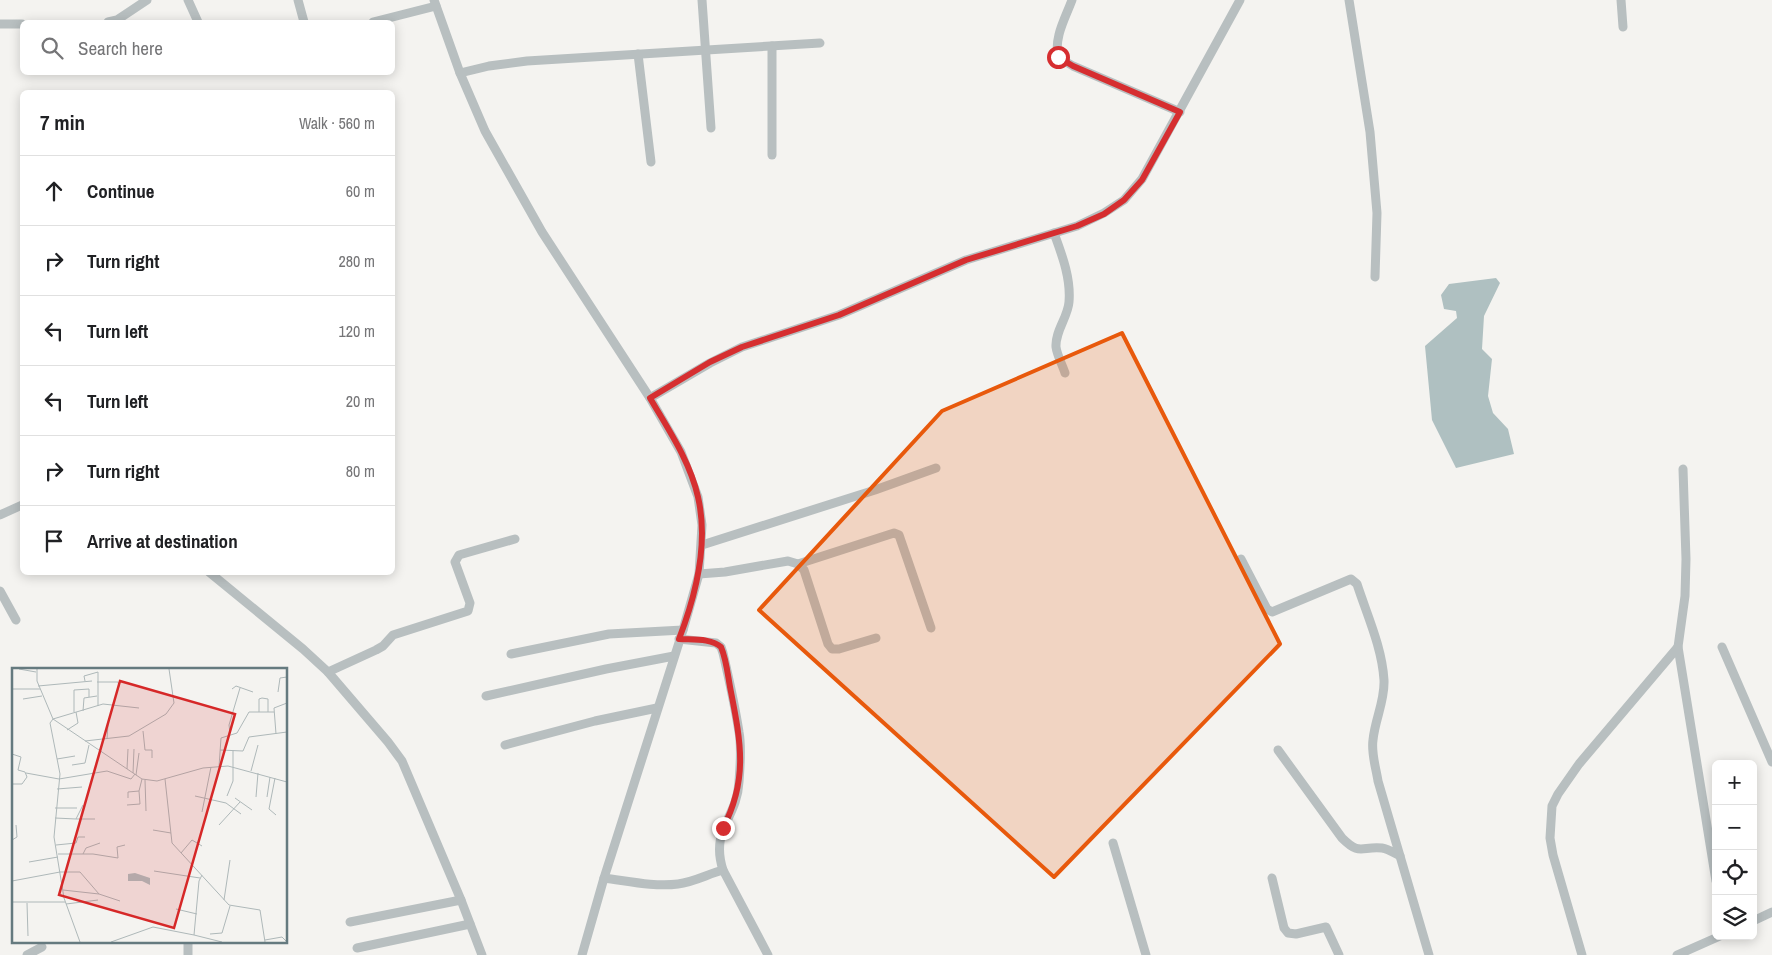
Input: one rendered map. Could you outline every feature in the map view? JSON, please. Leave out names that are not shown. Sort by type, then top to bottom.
[{"type":"street","points":[[117,20],[147,0]]},
{"type":"street","points":[[188,0],[197,20]]},
{"type":"street","points":[[298,0],[303,20]]},
{"type":"street","points":[[702,0],[711,128]]},
{"type":"street","points":[[1072,0],[1058,35],[1056,47],[1058,57],[1073,66],[1180,112]]},
{"type":"street","points":[[650,398],[710,362],[742,347],[839,315],[966,260],[1077,226],[1104,214],[1124,200],[1142,180],[1240,0]]},
{"type":"street","points":[[1349,0],[1371,141],[1377,213],[1375,277]]},
{"type":"street","points":[[1622,0],[1623,27]]},
{"type":"street","points":[[380,20],[435,3],[460,73],[484,131],[542,232],[650,398],[681,452],[698,497],[702,525],[699,574],[604,878],[582,955]]},
{"type":"street","points":[[0,24],[20,24]]},
{"type":"street","points":[[460,73],[489,66],[527,61],[820,43]]},
{"type":"street","points":[[772,46],[772,155]]},
{"type":"street","points":[[638,54],[651,162]]},
{"type":"street","points":[[1054,233],[1069,281],[1069,302],[1066,317],[1058,334],[1056,345],[1065,373]]},
{"type":"street","points":[[702,545],[875,490],[936,468]]},
{"type":"street","points":[[1683,469],[1686,559],[1685,596],[1678,647],[1712,856]]},
{"type":"street","points":[[0,515],[20,506]]},
{"type":"street","points":[[798,564],[894,533],[899,535],[931,628]]},
{"type":"street","points":[[328,672],[376,650],[383,646],[393,635],[468,611],[470,603],[455,562],[456,559],[459,555],[515,539]]},
{"type":"street","points":[[1241,559],[1267,609],[1272,612],[1351,579],[1357,584],[1380,654],[1384,680],[1383,695],[1373,740],[1378,781],[1429,955]]},
{"type":"street","points":[[699,574],[725,572],[788,561],[798,564],[804,570],[828,644],[832,649],[839,649],[876,638]]},
{"type":"street","points":[[213,575],[303,648],[328,672],[402,761],[461,900],[482,955]]},
{"type":"street","points":[[0,592],[16,620]]},
{"type":"street","points":[[511,654],[609,634],[681,634],[716,643],[721,647],[740,734],[739,785],[732,810],[719,841],[719,857],[723,870],[768,955]]},
{"type":"street","points":[[1582,955],[1553,855],[1550,838],[1552,806],[1579,764],[1678,647]]},
{"type":"street","points":[[1722,647],[1772,762]]},
{"type":"street","points":[[486,696],[674,656]]},
{"type":"street","points":[[505,745],[595,721],[657,708]]},
{"type":"street","points":[[1278,750],[1342,838],[1351,847],[1359,850],[1381,848],[1400,856]]},
{"type":"street","points":[[1113,843],[1146,955]]},
{"type":"street","points":[[604,878],[650,884],[678,884],[696,880],[723,870]]},
{"type":"street","points":[[1272,878],[1284,928],[1288,933],[1296,934],[1326,927],[1339,955]]},
{"type":"street","points":[[350,922],[461,900]]},
{"type":"street","points":[[1757,919],[1772,912]]},
{"type":"street","points":[[357,948],[470,924]]},
{"type":"street","points":[[1677,955],[1712,940]]},
{"type":"street","points":[[188,942],[188,955]]},
{"type":"street","points":[[27,955],[42,947]]},
{"type":"highlighted area","points":[[1122,333],[1280,644],[1054,877],[759,610],[942,411]]},
{"type":"shaded area","points":[[1496,278],[1500,283],[1484,316],[1482,349],[1492,359],[1488,396],[1493,413],[1508,429],[1514,454],[1456,468],[1432,420],[1425,346],[1457,318],[1456,311],[1444,309],[1441,295],[1449,284]]},
{"type":"route","points":[[723,828],[732,810],[739,785],[740,734],[721,647],[709,641],[679,639],[699,574],[702,525],[698,497],[681,452],[650,398],[710,362],[742,347],[839,315],[966,260],[1077,226],[1104,214],[1124,200],[1142,180],[1180,112],[1073,66],[1058,57]]}]
